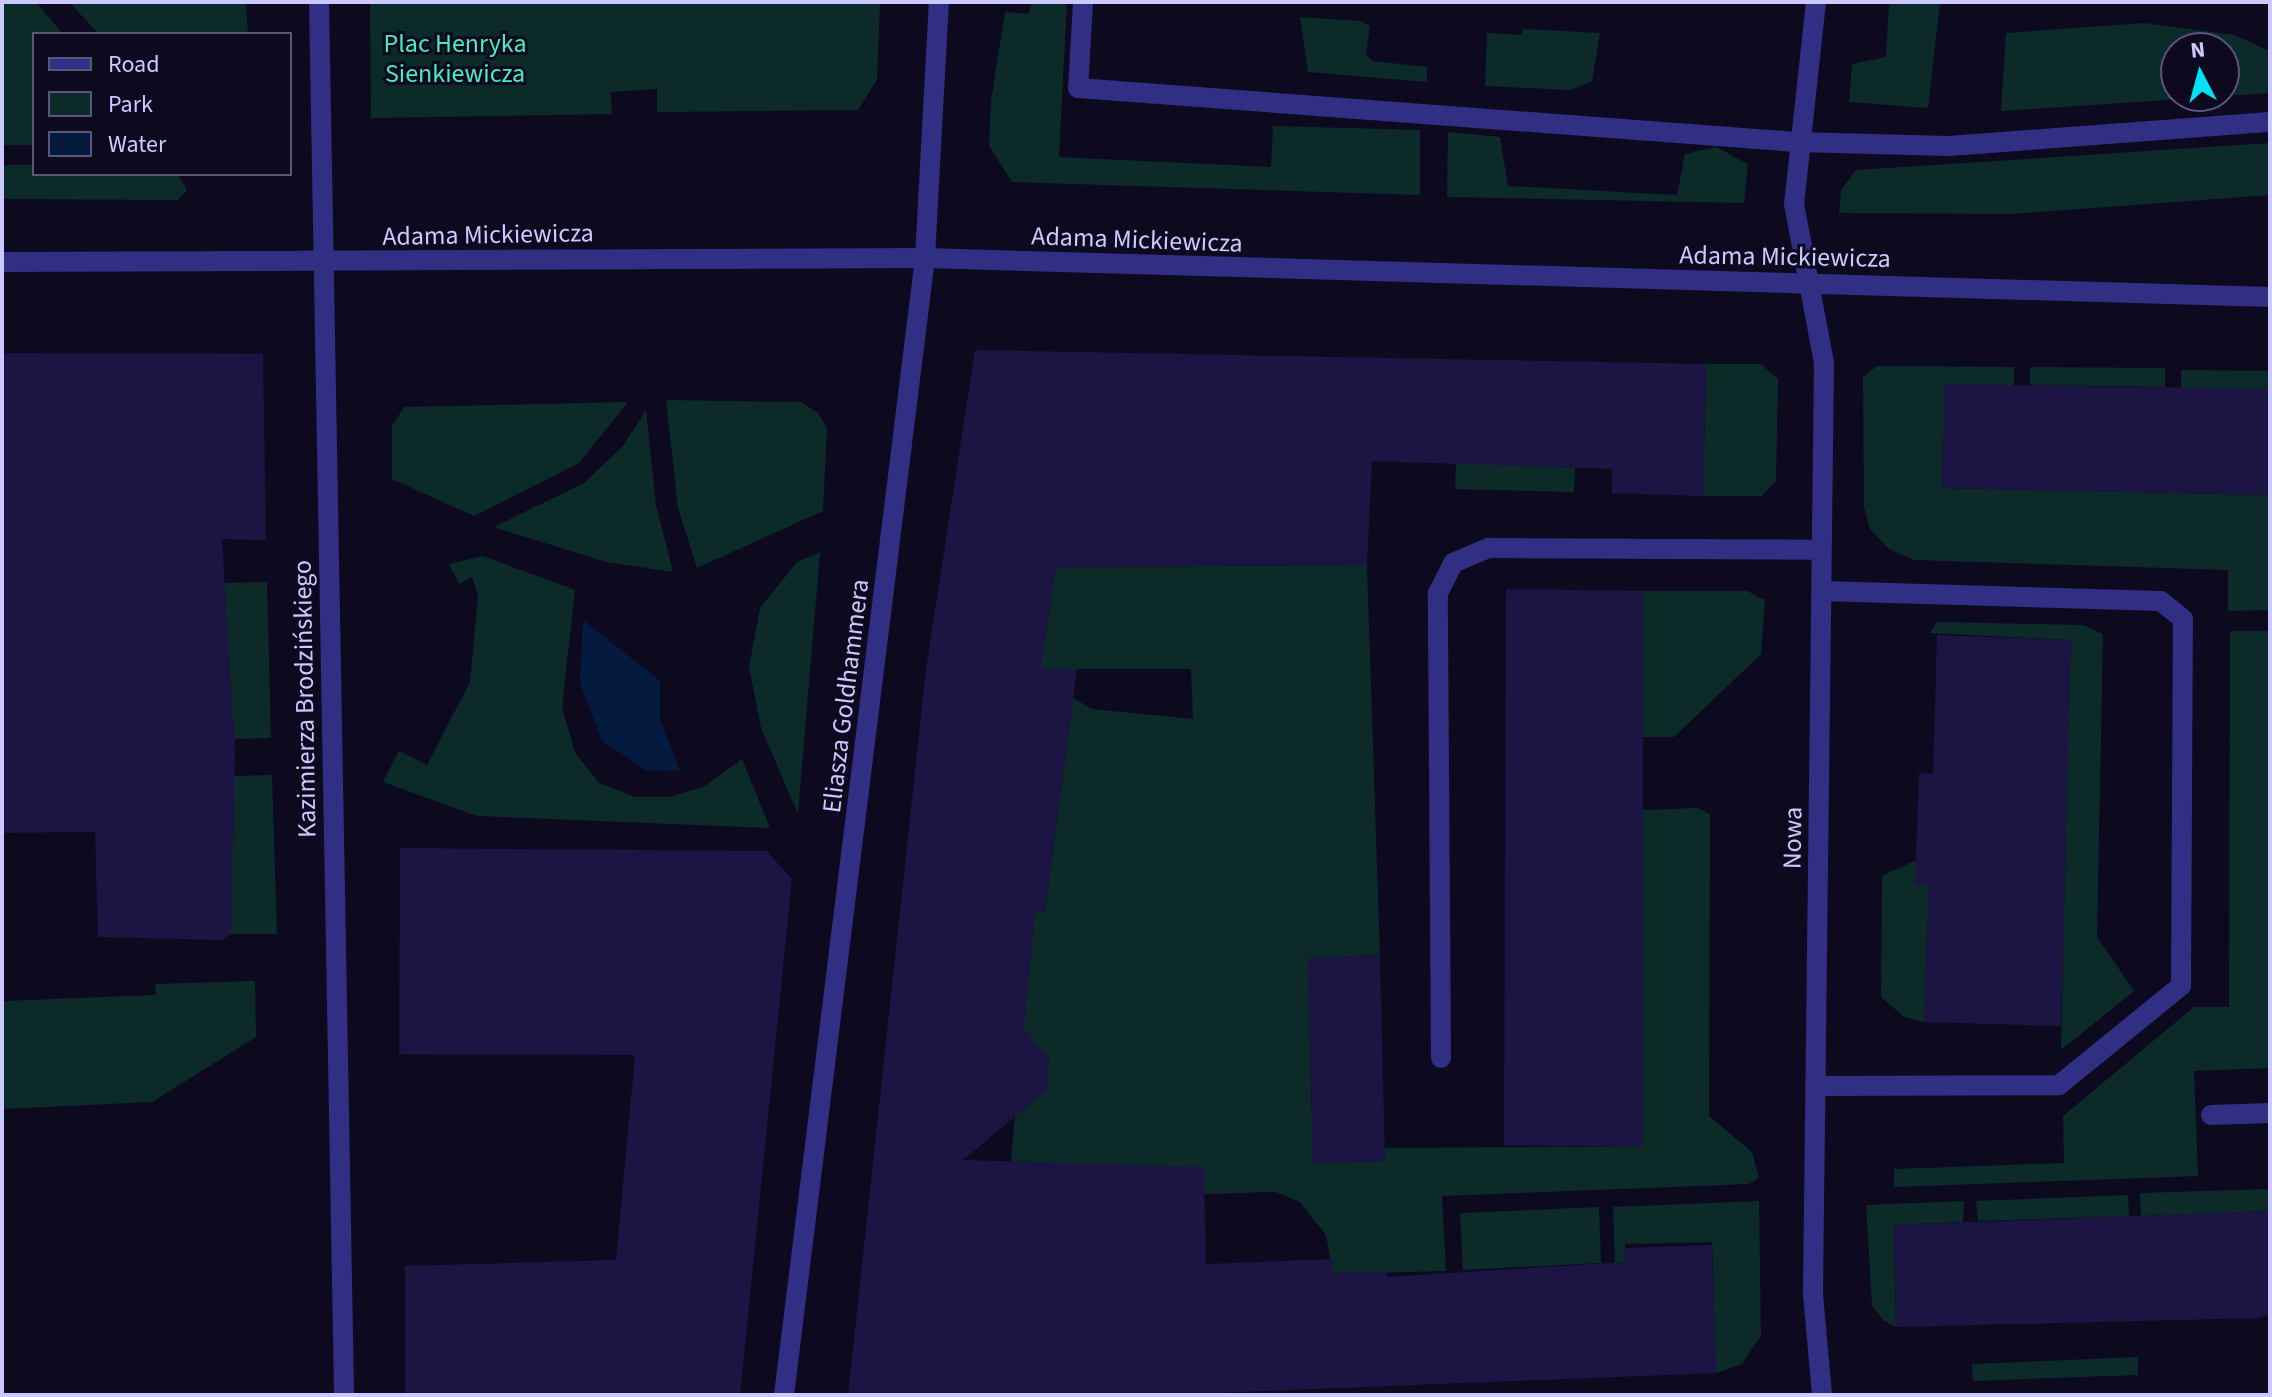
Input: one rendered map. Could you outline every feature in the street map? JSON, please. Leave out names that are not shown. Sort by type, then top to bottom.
[{"type":"street","name":"Kazimierza Brodzińskiego","points":[[319,2],[320,263],[344,1395]]},
{"type":"street","name":"Eliasza Goldhammera","points":[[784,1395],[925,258],[939,2]]},
{"type":"street","points":[[1083,2],[1078,88],[1797,142],[1949,146],[2270,122]]},
{"type":"street","name":"Nowa","points":[[1816,2],[1814,62],[1797,142],[1794,204],[1824,363],[1813,1294],[1822,1395]]},
{"type":"street","name":"Adama Mickiewicza","points":[[2,262],[925,258],[2270,297]]},
{"type":"street","points":[[1441,1058],[1438,593],[1453,563],[1489,548],[1821,550]]},
{"type":"street","points":[[1815,1086],[2059,1085],[2181,986],[2183,619],[2161,601],[1822,591]]},
{"type":"street","points":[[2211,1115],[2270,1113]]},
{"type":"green space","points":[[2,2],[36,2],[61,32],[32,32],[32,145],[2,145]]},
{"type":"green space","points":[[69,2],[246,2],[248,32],[97,32]]},
{"type":"green space","name":"Plac Henryka Sienkiewicza","points":[[370,2],[880,2],[877,80],[858,110],[657,112],[657,89],[611,92],[612,114],[371,118]]},
{"type":"green space","points":[[1031,2],[1067,2],[1059,157],[1271,167],[1273,126],[1420,130],[1420,195],[1012,182],[989,146],[991,101],[1005,12],[1029,14]]},
{"type":"green space","points":[[1889,2],[1940,2],[1928,108],[1849,102],[1852,64],[1886,57]]},
{"type":"green space","points":[[1300,17],[1361,21],[1370,26],[1366,54],[1372,61],[1427,67],[1427,82],[1308,72]]},
{"type":"green space","points":[[2144,23],[2212,32],[2160,32],[2160,100],[2001,111],[2006,33]]},
{"type":"green space","points":[[1523,29],[1600,33],[1592,81],[1571,90],[1485,86],[1487,33],[1522,35]]},
{"type":"green space","points":[[2240,38],[2270,51],[2270,93],[2240,95]]},
{"type":"green space","points":[[1448,132],[1500,137],[1508,186],[1677,195],[1685,154],[1716,147],[1748,164],[1744,203],[1447,197]]},
{"type":"green space","points":[[2270,143],[2270,195],[2010,214],[1839,213],[1841,190],[1856,170]]},
{"type":"green space","points":[[2,165],[32,165],[32,176],[178,176],[187,190],[178,200],[2,199]]},
{"type":"green space","points":[[1706,364],[1761,364],[1778,379],[1776,481],[1762,496],[1703,496]]},
{"type":"green space","points":[[1877,366],[2014,367],[2014,385],[1942,488],[2270,495],[2270,610],[2228,611],[2228,570],[1914,560],[1889,549],[1870,529],[1864,507],[1863,377]]},
{"type":"green space","points":[[2030,367],[2165,368],[2165,387],[2030,385]]},
{"type":"green space","points":[[2181,370],[2270,371],[2270,389],[2181,388]]},
{"type":"green space","points":[[666,400],[801,402],[818,413],[827,429],[823,511],[697,568],[678,508]]},
{"type":"green space","points":[[628,402],[579,463],[474,516],[392,479],[392,426],[404,407]]},
{"type":"green space","points":[[646,410],[656,505],[673,572],[606,562],[494,527],[584,483],[623,446]]},
{"type":"green space","points":[[1456,463],[1575,468],[1574,492],[1455,489]]},
{"type":"green space","points":[[820,552],[798,814],[761,728],[749,667],[760,608],[797,562]]},
{"type":"green space","points":[[483,556],[575,590],[562,707],[575,753],[599,783],[635,797],[670,797],[705,786],[742,759],[770,828],[477,816],[383,782],[399,751],[427,765],[470,682],[478,596],[472,577],[459,584],[449,564]]},
{"type":"green space","points":[[1367,565],[1380,955],[1308,958],[1313,1163],[1385,1161],[1384,1148],[1643,1146],[1643,810],[1697,808],[1710,814],[1709,1116],[1752,1152],[1759,1178],[1749,1184],[1442,1196],[1446,1271],[1333,1274],[1326,1235],[1300,1202],[1276,1192],[1204,1194],[1101,1166],[1011,1161],[1017,1093],[1046,1091],[1049,1059],[1021,1053],[1035,911],[1045,911],[1073,698],[1092,709],[1193,719],[1191,669],[1036,669],[1052,567]]},
{"type":"green space","points":[[267,582],[271,738],[231,739],[223,583]]},
{"type":"green space","points":[[1643,591],[1747,591],[1765,600],[1761,654],[1674,737],[1643,737]]},
{"type":"green space","points":[[1937,622],[2083,625],[2103,634],[2097,937],[2134,991],[2061,1050],[2070,640],[1930,633]]},
{"type":"green space","points":[[2230,631],[2270,631],[2270,1068],[2194,1071],[2198,1176],[1894,1187],[1894,1169],[2064,1163],[2063,1116],[2194,1007],[2229,1007]]},
{"type":"green space","points":[[272,775],[277,934],[231,934],[232,776]]},
{"type":"green space","points":[[1916,860],[1929,884],[1924,1022],[1904,1017],[1881,997],[1882,876]]},
{"type":"green space","points":[[255,981],[256,1037],[152,1102],[2,1109],[2,1001],[156,995],[155,984]]},
{"type":"green space","points":[[2270,1189],[2270,1211],[2141,1216],[2140,1193]]},
{"type":"green space","points":[[2128,1195],[2129,1216],[1978,1221],[1976,1201]]},
{"type":"green space","points":[[1759,1201],[1761,1335],[1742,1364],[1716,1373],[1712,1242],[1625,1244],[1625,1262],[1615,1263],[1613,1207]]},
{"type":"green space","points":[[1964,1201],[1963,1222],[1894,1225],[1896,1327],[1883,1320],[1872,1305],[1866,1205]]},
{"type":"green space","points":[[1599,1207],[1601,1263],[1463,1270],[1460,1213]]},
{"type":"green space","points":[[2138,1357],[2138,1375],[1973,1381],[1972,1364]]},
{"type":"water","points":[[583,620],[660,681],[660,719],[680,771],[646,770],[602,741],[580,683]]},
{"type":"building","points":[[975,350],[1706,364],[1703,496],[1612,493],[1612,469],[1372,461],[1367,565],[1056,567],[1041,669],[1077,669],[1045,911],[1035,911],[1024,1028],[1049,1059],[1046,1091],[963,1160],[1204,1167],[1206,1264],[1332,1259],[1333,1274],[1388,1271],[1387,1277],[1625,1262],[1624,1248],[1712,1245],[1716,1373],[1164,1395],[848,1395],[926,669]]},
{"type":"building","points":[[2,353],[263,354],[266,540],[222,539],[235,752],[231,934],[221,940],[98,937],[95,832],[2,833]]},
{"type":"building","points":[[1944,384],[2270,389],[2270,495],[1942,488]]},
{"type":"building","points":[[1506,589],[1643,591],[1643,1146],[1504,1145]]},
{"type":"building","points":[[1937,635],[2071,640],[2061,1026],[1924,1022],[1929,884],[1915,884],[1919,773],[1933,774]]},
{"type":"building","points":[[400,848],[767,851],[792,879],[740,1395],[405,1395],[405,1266],[616,1260],[635,1055],[399,1054]]},
{"type":"building","points":[[1380,955],[1385,1161],[1313,1163],[1308,958]]},
{"type":"building","points":[[2270,1211],[2270,1313],[2260,1318],[1896,1327],[1894,1225]]}]
